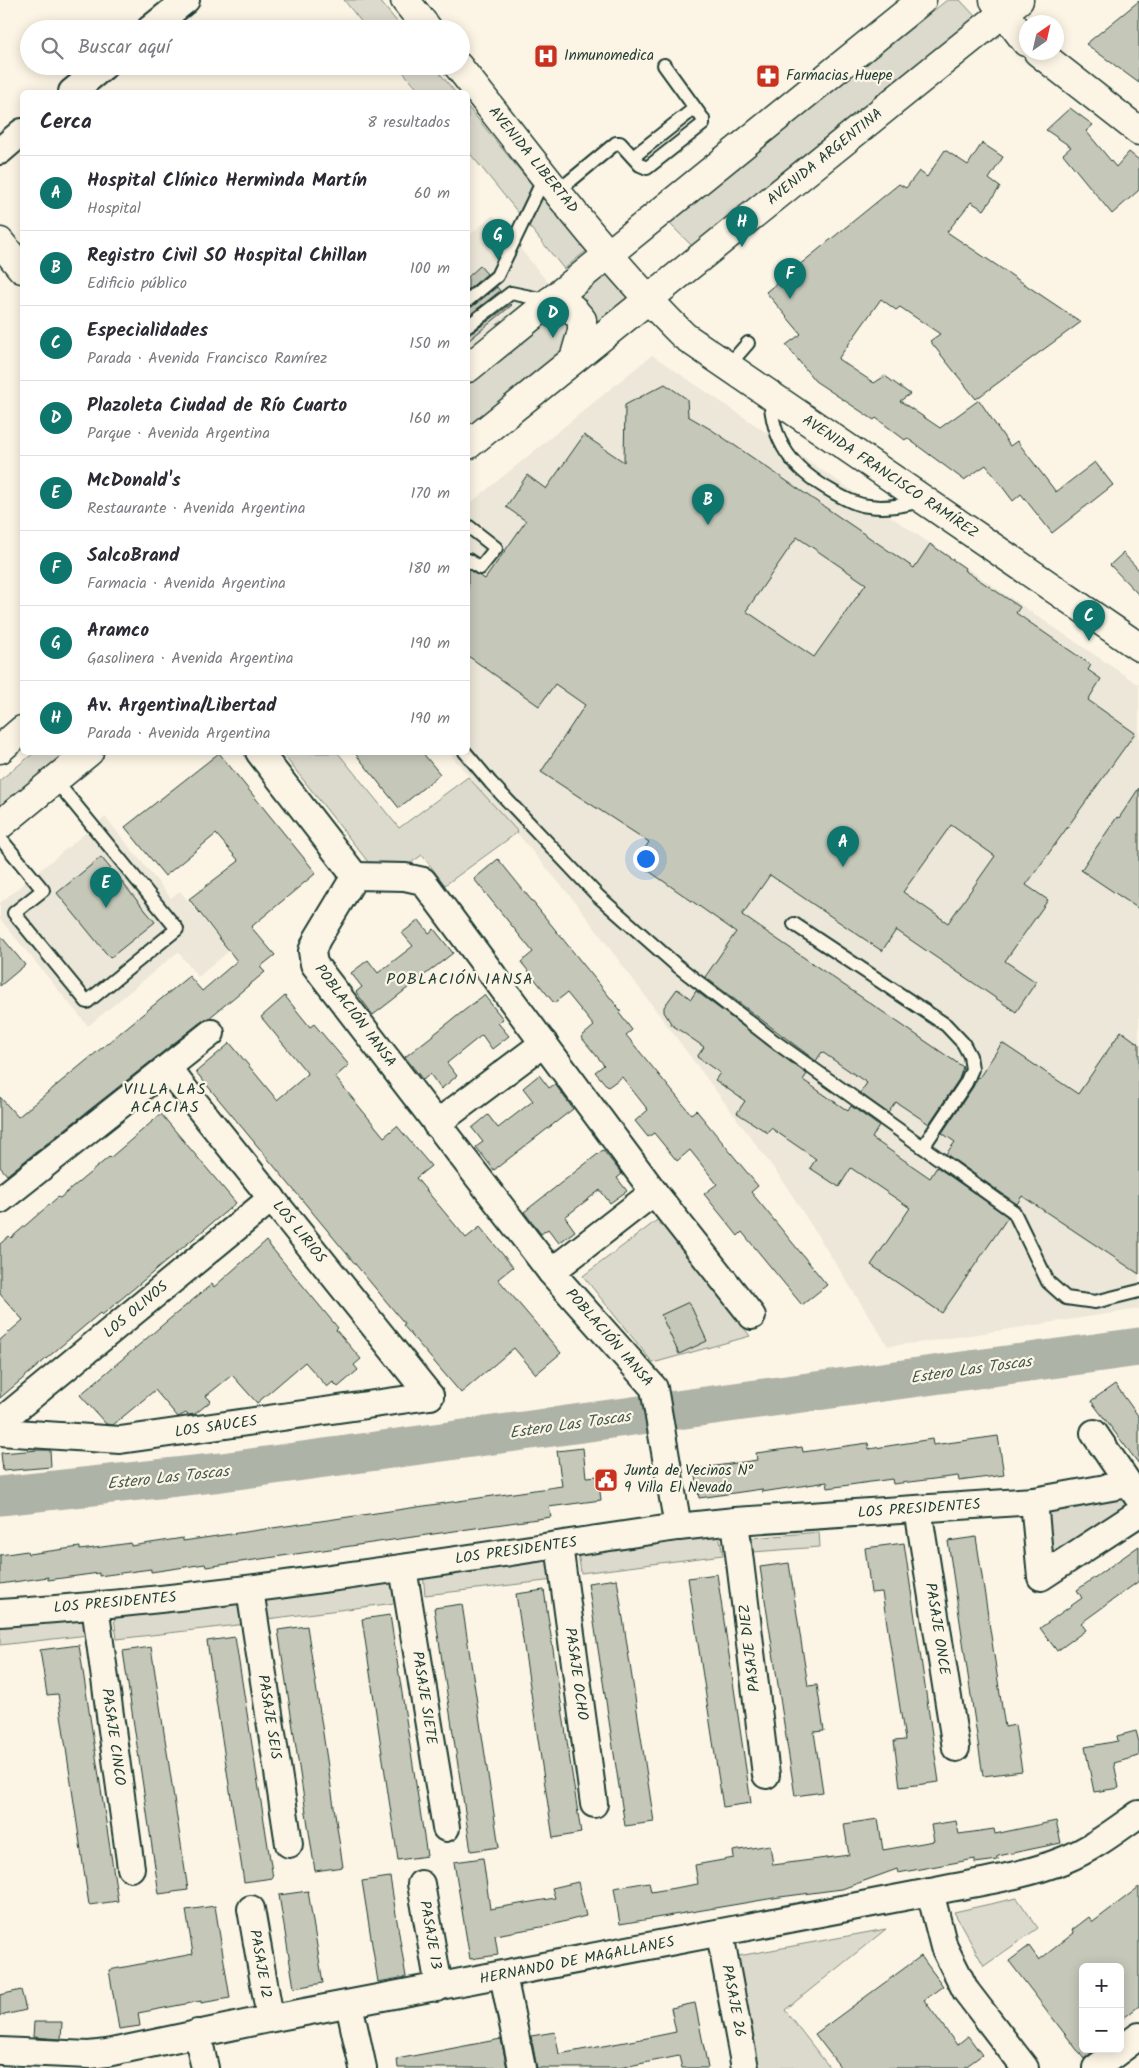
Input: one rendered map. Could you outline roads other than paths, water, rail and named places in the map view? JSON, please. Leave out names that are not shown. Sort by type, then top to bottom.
[{"type":"main road","points":[[405,0],[421,20]]},
{"type":"main road","points":[[470,366],[922,0]]},
{"type":"main road","points":[[1005,4],[1019,29]]},
{"type":"main road","name":"AVENIDA ARGENTINA","points":[[470,443],[648,300],[1005,4]]},
{"type":"main road","points":[[1048,60],[1139,131]]},
{"type":"main road","name":"AVENIDA LIBERTAD","points":[[465,75],[648,300]]},
{"type":"main road","points":[[0,242],[20,267]]},
{"type":"main road","name":"AVENIDA FRANCISCO RAMÍREZ","points":[[648,300],[684,336],[1139,647]]},
{"type":"main road","points":[[550,301],[572,308],[582,320],[582,331],[574,359]]},
{"type":"main road","points":[[0,749],[20,732]]},
{"type":"main road","points":[[0,825],[85,755]]},
{"type":"street","points":[[161,20],[186,0]]},
{"type":"street","points":[[74,90],[93,75]]},
{"type":"street","points":[[0,151],[20,134]]},
{"type":"street","points":[[261,755],[355,876],[405,877],[423,881],[654,1192],[752,1316]]},
{"type":"street","name":"POBLACIÓN IANSA","points":[[355,876],[317,939],[312,950],[314,964],[657,1410],[678,1527]]},
{"type":"street","points":[[0,1200],[212,1034]]},
{"type":"street","points":[[436,1124],[544,1043]]},
{"type":"street","name":"LOS LIRIOS","points":[[168,1070],[430,1396]]},
{"type":"street","points":[[551,1272],[654,1192]]},
{"type":"street","name":"LOS OLIVOS","points":[[0,1422],[272,1198]]},
{"type":"street","name":"LOS SAUCES","points":[[0,1432],[120,1440],[430,1396]]},
{"type":"street","name":"LOS PRESIDENTES","points":[[0,1613],[96,1606],[250,1590],[678,1527],[735,1521],[1034,1501],[1133,1491],[1094,1433]]},
{"type":"street","points":[[1034,1501],[1041,1577],[1139,1513]]},
{"type":"street","name":"PASAJE ONCE","points":[[918,1509],[956,1748]]},
{"type":"street","name":"PASAJE DIEZ","points":[[735,1521],[766,1776]]},
{"type":"street","name":"PASAJE OCHO","points":[[558,1544],[594,1804]]},
{"type":"street","name":"PASAJE SIETE","points":[[403,1568],[446,1828]]},
{"type":"street","name":"PASAJE SEIS","points":[[250,1590],[289,1844]]},
{"type":"street","name":"PASAJE CINCO","points":[[96,1606],[131,1868]]},
{"type":"street","name":"HERNANDO DE MAGALLANES","points":[[0,2052],[90,2055],[107,2053],[268,2019],[720,1934],[930,1892],[1034,1870],[1065,1860],[1106,1838],[1139,1814]]},
{"type":"street","name":"PASAJE 13","points":[[421,1884],[437,1975],[437,1988]]},
{"type":"street","points":[[930,1892],[944,1947],[966,1990],[1025,2068]]},
{"type":"street","name":"PASAJE 12","points":[[251,1909],[268,2006],[268,2019]]},
{"type":"street","name":"PASAJE 26","points":[[720,1934],[745,2068]]},
{"type":"street","points":[[503,1974],[522,2068]]},
{"type":"street","points":[[349,2004],[363,2068]]},
{"type":"street","points":[[197,2033],[205,2068]]},
{"type":"street","points":[[1096,2068],[1139,2036]]},
{"type":"lane","points":[[470,298],[497,276],[552,183],[616,143],[620,143],[640,165],[648,168],[703,124],[703,118],[664,65]]},
{"type":"lane","points":[[633,157],[695,108]]},
{"type":"lane","points":[[497,276],[511,293],[550,301]]},
{"type":"lane","points":[[470,324],[511,293]]},
{"type":"lane","points":[[728,366],[748,343]]},
{"type":"lane","points":[[770,395],[770,412],[778,439],[791,461],[820,484],[848,500],[868,506],[898,506],[924,500]]},
{"type":"lane","points":[[470,528],[496,548],[480,568],[470,561]]},
{"type":"lane","points":[[468,755],[491,783],[598,896],[675,964],[774,1041],[1014,1212],[1048,1282],[1066,1298],[1095,1302],[1139,1291]]},
{"type":"lane","points":[[0,838],[42,890],[14,913],[87,1002],[177,929],[55,780]]},
{"type":"lane","points":[[794,924],[946,1025],[963,1043],[970,1056],[972,1070],[966,1083],[923,1147]]},
{"type":"waterway","name":"Estero Las Toscas","points":[[0,1496],[222,1472],[1139,1347]]},
{"type":"place","name":"Inmunomedica","points":[[546,56]]},
{"type":"place","name":"Farmacias Huepe","points":[[768,76]]},
{"type":"place","name":"Av. Argentina/Libertad","points":[[742,247]]},
{"type":"place","name":"Aramco","points":[[498,260]]},
{"type":"place","name":"SalcoBrand","points":[[790,299]]},
{"type":"place","name":"Plazoleta Ciudad de Río Cuarto","points":[[553,338]]},
{"type":"place","name":"Registro Civil SO Hospital Chillan","points":[[708,525]]},
{"type":"place","name":"Especialidades","points":[[1089,641]]},
{"type":"place","name":"Hospital Clínico Herminda Martín","points":[[843,867]]},
{"type":"place","name":"McDonald's","points":[[106,908]]},
{"type":"place","name":"Junta de Vecinos N° 9 Villa El Nevado","points":[[606,1480]]},
{"type":"district","name":"POBLACIÓN IANSA","points":[[460,979]]},
{"type":"district","name":"VILLA LAS ACACIAS","points":[[165,1098]]}]
